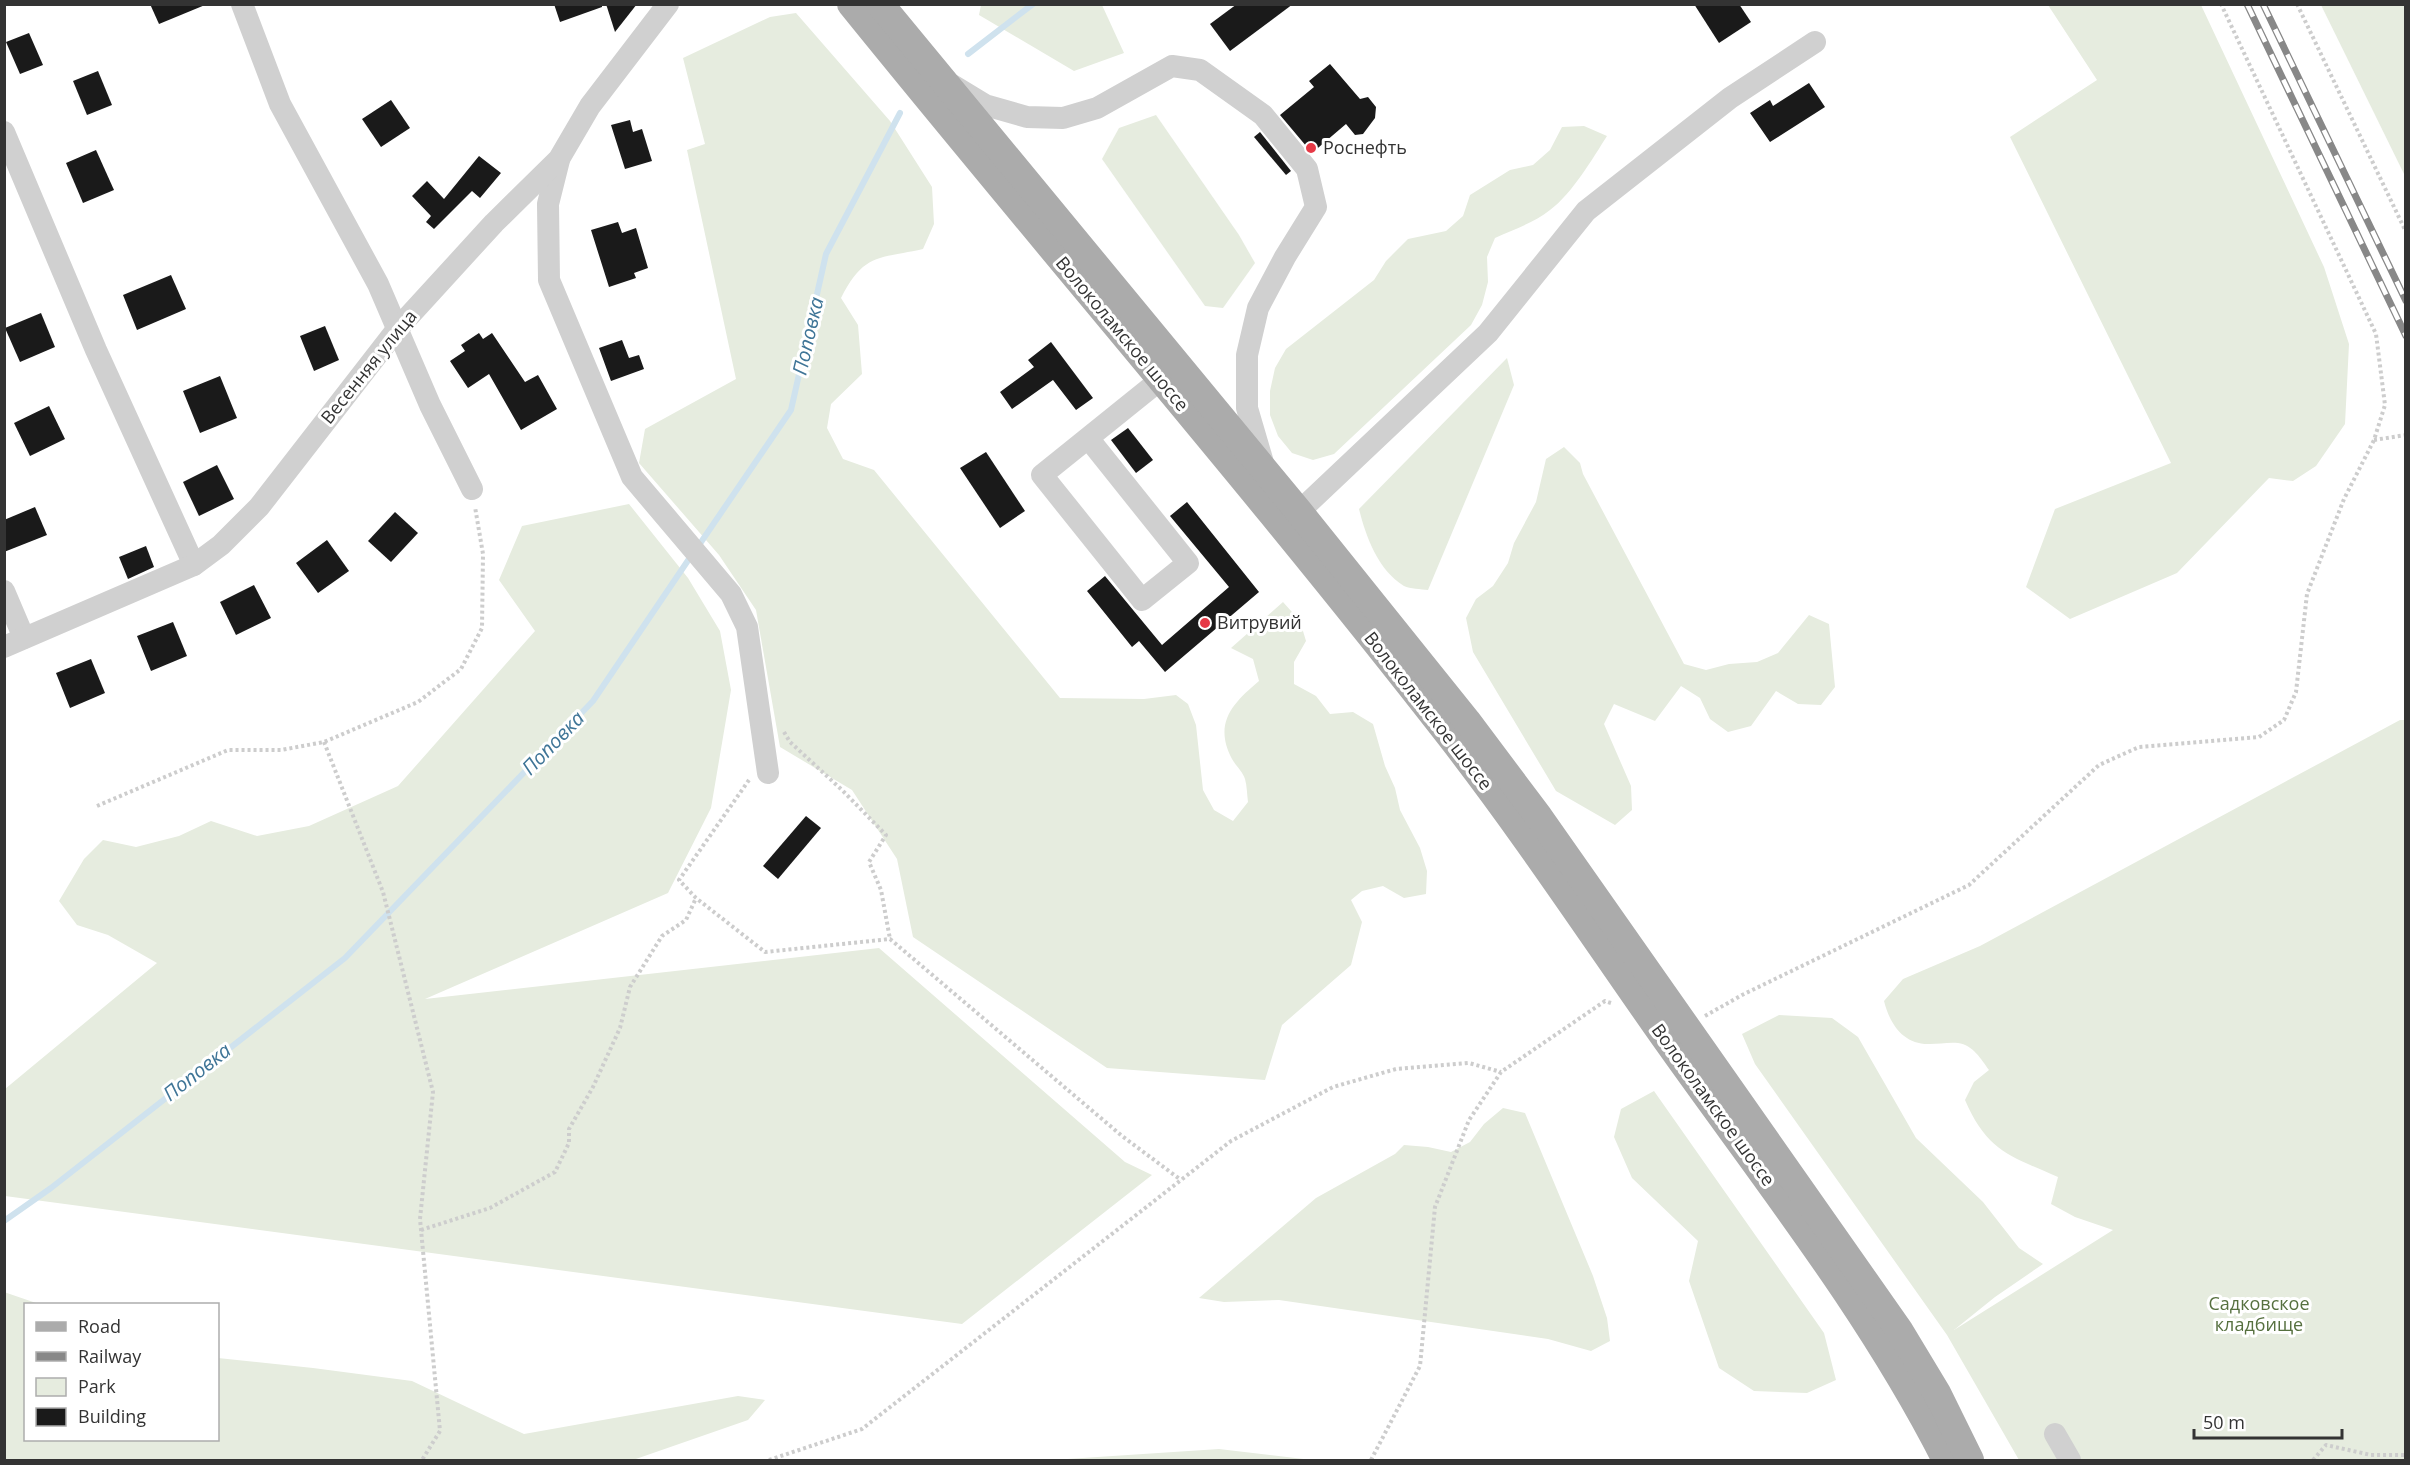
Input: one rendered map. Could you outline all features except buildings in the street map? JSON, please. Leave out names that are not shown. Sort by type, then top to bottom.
[{"type":"main road","name":"Волоколамское шоссе","points":[[851,4],[1160,380],[1291,520],[1467,721],[1539,817],[1899,1330],[1937,1393],[1970,1461]]},
{"type":"main road","name":"Волоколамское шоссе","points":[[880,4],[1267,473],[1291,520],[1442,727],[1522,832],[1666,1040],[1821,1256],[1913,1396],[1946,1461]]},
{"type":"street","points":[[242,4],[280,104],[332,197],[398,328],[430,405],[471,489]]},
{"type":"street","name":"Весенняя улица","points":[[14,643],[194,565],[221,545],[259,507],[398,328],[494,223],[560,159],[590,106],[668,4]]},
{"type":"street","points":[[1291,520],[1488,333],[1586,211],[1730,98],[1815,42]]},
{"type":"street","points":[[941,79],[985,105],[1027,117],[1063,118],[1097,108],[1172,66],[1200,70],[1263,116],[1306,169],[1316,207],[1285,257],[1258,308],[1247,355],[1247,408],[1267,473]]},
{"type":"street","points":[[4,132],[96,350],[194,565]]},
{"type":"street","points":[[560,159],[548,204],[549,280],[632,477],[730,594],[747,627],[766,766]]},
{"type":"street","points":[[1088,438],[1188,563],[1142,600],[1042,475],[1160,380]]},
{"type":"street","points":[[4,591],[14,643]]},
{"type":"street","points":[[2055,1434],[2070,1461]]},
{"type":"path","points":[[1685,1027],[1742,995],[1969,885],[2099,765],[2139,747],[2259,737],[2284,720],[2296,692],[2307,594],[2344,499],[2374,440],[2385,405],[2376,333],[2221,4]]},
{"type":"path","points":[[2297,4],[2406,232]]},
{"type":"path","points":[[2374,440],[2406,435]]},
{"type":"path","points":[[97,806],[228,750],[281,750],[324,742],[418,702],[461,669],[482,628],[483,554],[471,489]]},
{"type":"path","points":[[778,722],[790,742],[886,835],[869,862],[881,890],[890,939],[1122,1136],[1181,1180]]},
{"type":"path","points":[[324,742],[383,892],[433,1092],[420,1219],[440,1431],[422,1461]]},
{"type":"path","points":[[766,766],[679,880],[696,898],[765,952],[890,939]]},
{"type":"path","points":[[421,1230],[490,1208],[555,1172],[569,1143],[569,1129],[593,1087],[620,1028],[630,987],[662,936],[686,920],[696,898]]},
{"type":"path","points":[[1371,1461],[1420,1366],[1435,1207],[1469,1120],[1501,1072],[1605,1001]]},
{"type":"path","points":[[769,1461],[862,1429],[1231,1141],[1333,1087],[1396,1069],[1469,1064],[1501,1072]]},
{"type":"path","points":[[2313,1461],[2326,1445],[2371,1455],[2406,1455]]},
{"type":"green space","points":[[981,5],[1102,5],[1124,53],[1074,71],[979,15]]},
{"type":"green space","points":[[2048,5],[2201,5],[2324,267],[2349,344],[2345,424],[2316,466],[2293,481],[2269,478],[2177,573],[2070,619],[2026,587],[2055,509],[2171,463],[2010,137],[2097,80]]},
{"type":"green space","points":[[2321,5],[2405,5],[2405,176]]},
{"type":"green space","points":[[796,13],[890,121],[932,187],[934,224],[923,249],[883,257],[865,265],[849,283],[841,298],[858,325],[862,374],[831,404],[827,428],[843,459],[874,470],[1060,698],[1144,699],[1176,695],[1188,704],[1196,725],[1203,790],[1214,810],[1233,821],[1248,802],[1244,776],[1232,759],[1227,746],[1225,724],[1241,697],[1259,681],[1253,659],[1231,648],[1283,602],[1300,621],[1306,641],[1294,662],[1294,684],[1316,696],[1330,714],[1353,712],[1373,724],[1385,766],[1395,788],[1400,810],[1420,848],[1427,871],[1426,894],[1404,898],[1383,886],[1362,891],[1351,900],[1362,922],[1351,965],[1282,1025],[1265,1080],[1107,1068],[913,937],[897,859],[852,790],[780,747],[756,610],[719,555],[639,463],[645,429],[736,379],[687,150],[705,144],[683,58],[770,17]]},
{"type":"green space","points":[[1156,115],[1239,235],[1255,263],[1223,308],[1205,306],[1102,159],[1119,128]]},
{"type":"green space","points":[[1584,126],[1607,136],[1582,175],[1558,203],[1537,219],[1495,238],[1487,257],[1488,282],[1482,305],[1471,325],[1334,454],[1313,460],[1292,453],[1278,436],[1270,415],[1270,391],[1275,368],[1286,349],[1374,280],[1386,261],[1408,239],[1446,231],[1463,216],[1470,195],[1510,170],[1533,165],[1550,150],[1562,127]]},
{"type":"green space","points":[[1507,358],[1514,385],[1428,590],[1404,586],[1387,571],[1374,552],[1359,509]]},
{"type":"green space","points":[[1564,447],[1580,463],[1583,474],[1684,664],[1706,670],[1729,664],[1757,662],[1778,653],[1809,615],[1829,624],[1835,687],[1821,705],[1798,704],[1776,691],[1751,726],[1728,732],[1710,719],[1700,698],[1681,686],[1655,721],[1614,704],[1604,724],[1631,786],[1632,810],[1615,825],[1556,791],[1473,652],[1466,618],[1476,599],[1493,586],[1508,563],[1514,543],[1536,502],[1546,459]]},
{"type":"green space","points":[[629,504],[688,578],[720,631],[731,690],[711,808],[668,893],[425,999],[879,948],[1125,1162],[1152,1175],[962,1324],[5,1196],[5,1089],[157,963],[108,935],[77,925],[59,901],[84,859],[103,840],[136,847],[179,836],[211,821],[257,836],[309,826],[398,786],[535,631],[499,580],[522,526]]},
{"type":"green space","name":"Садковское кладбище","points":[[2400,720],[2405,720],[2405,1460],[2019,1460],[1947,1335],[1755,1064],[1742,1034],[1779,1015],[1832,1018],[1858,1037],[1916,1138],[1983,1202],[2019,1248],[2043,1264],[1995,1297],[1954,1330],[2113,1230],[2075,1217],[2051,1204],[2058,1177],[2013,1157],[1991,1141],[1982,1131],[1965,1100],[1974,1082],[1989,1070],[1976,1053],[1958,1043],[1930,1044],[1913,1041],[1894,1025],[1884,1001],[1903,979],[1980,946]]},
{"type":"green space","points":[[1654,1091],[1824,1333],[1836,1380],[1807,1393],[1754,1391],[1719,1368],[1689,1281],[1698,1241],[1632,1178],[1614,1137],[1621,1109]]},
{"type":"green space","points":[[1503,1108],[1525,1113],[1593,1276],[1607,1318],[1610,1341],[1591,1351],[1548,1339],[1279,1300],[1224,1302],[1199,1298],[1316,1198],[1395,1154],[1404,1145],[1451,1152],[1470,1142],[1484,1124]]},
{"type":"green space","points":[[4,1292],[36,1303],[24,1303],[24,1441],[219,1441],[219,1358],[412,1381],[524,1434],[738,1396],[765,1400],[748,1420],[633,1460],[5,1460]]},
{"type":"green space","points":[[1219,1449],[1312,1460],[1052,1460]]},
{"type":"waterway","name":"Поповка","points":[[968,54],[1033,4]]},
{"type":"waterway","name":"Поповка","points":[[697,548],[791,410],[826,254],[900,113]]},
{"type":"waterway","name":"Поповка","points":[[4,1221],[51,1188],[345,958],[593,701],[691,556]]},
{"type":"railway","points":[[2247,4],[2406,336]]},
{"type":"railway","points":[[2263,4],[2406,301]]},
{"type":"place","name":"Роснефть","points":[[1311,148]]},
{"type":"place","name":"Витрувий","points":[[1205,623]]}]
